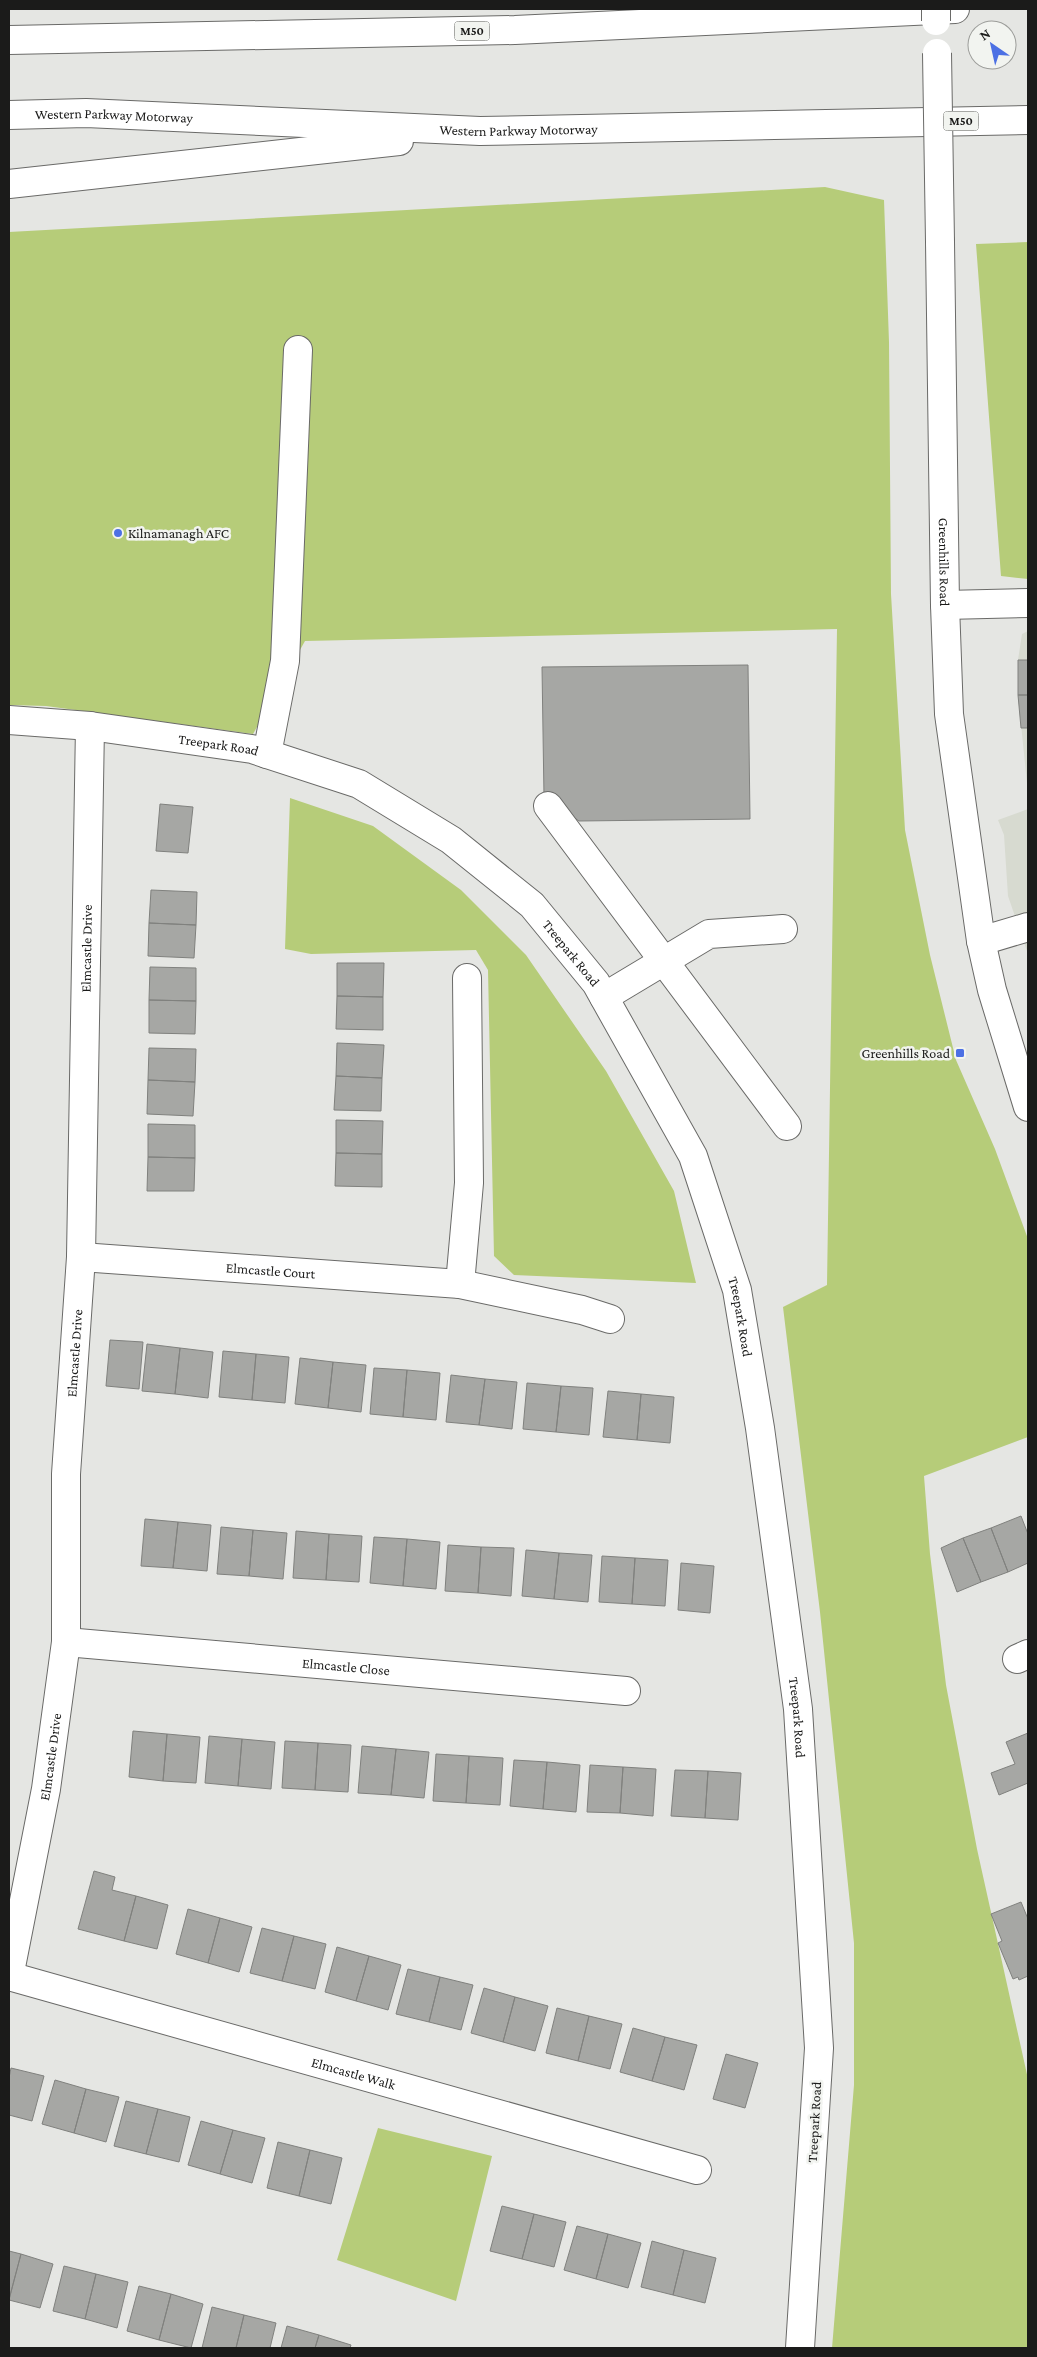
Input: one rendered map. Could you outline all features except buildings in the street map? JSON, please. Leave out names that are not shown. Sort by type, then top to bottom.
[{"type":"main road","name":"Greenhills Road","points":[[936,9],[945,605],[949,714],[981,941],[992,990],[1028,1107]]},
{"type":"main road","name":"M50","points":[[9,40],[515,30],[955,9]]},
{"type":"main road","name":"Western Parkway Motorway","points":[[9,116],[86,113],[480,132],[1028,120]]},
{"type":"main road","name":"M50","points":[[9,184],[480,132]]},
{"type":"main road","points":[[267,754],[284,661],[298,350]]},
{"type":"main road","points":[[945,605],[1028,602]]},
{"type":"main road","name":"Treepark Road","points":[[9,720],[90,726],[252,749],[359,784],[451,840],[532,905],[596,983],[693,1156],[737,1290],[760,1428],[798,1709],[818,2048],[800,2348]]},
{"type":"main road","name":"Elmcastle Drive","points":[[9,1976],[46,1789],[66,1642],[66,1474],[81,1257],[90,726]]},
{"type":"main road","points":[[548,806],[787,1126]]},
{"type":"main road","points":[[604,997],[709,934],[783,929]]},
{"type":"main road","points":[[981,941],[1021,929]]},
{"type":"main road","points":[[460,1284],[470,1183],[467,978]]},
{"type":"main road","name":"Elmcastle Court","points":[[81,1257],[460,1284],[582,1310],[610,1319]]},
{"type":"main road","name":"Elmcastle Close","points":[[66,1642],[626,1691]]},
{"type":"main road","name":"Elmcastle Walk","points":[[9,1976],[697,2170]]},
{"type":"shaded area","points":[[1028,631],[1028,793],[1018,695],[1018,660],[1022,634]]},
{"type":"shaded area","points":[[1028,809],[1028,954],[1008,896],[1004,835],[998,820]]},
{"type":"green space","points":[[825,187],[884,200],[889,342],[891,594],[905,830],[930,955],[956,1060],[995,1149],[1028,1239],[1028,1437],[924,1476],[930,1554],[946,1685],[977,1849],[1028,2079],[1028,2348],[832,2348],[854,2085],[854,1943],[820,1612],[783,1307],[827,1285],[837,629],[305,641],[253,734],[46,706],[9,705],[9,232]]},
{"type":"green space","points":[[1028,242],[1028,579],[1001,576],[976,244]]},
{"type":"green space","points":[[290,798],[373,826],[461,890],[526,955],[606,1071],[674,1191],[696,1283],[514,1275],[494,1256],[488,970],[476,950],[311,954],[285,949]]},
{"type":"green space","points":[[378,2128],[492,2156],[456,2301],[337,2260]]},
{"type":"place","name":"Kilnamanagh AFC","points":[[118,533]]},
{"type":"place","name":"Greenhills Road","points":[[960,1053]]}]
